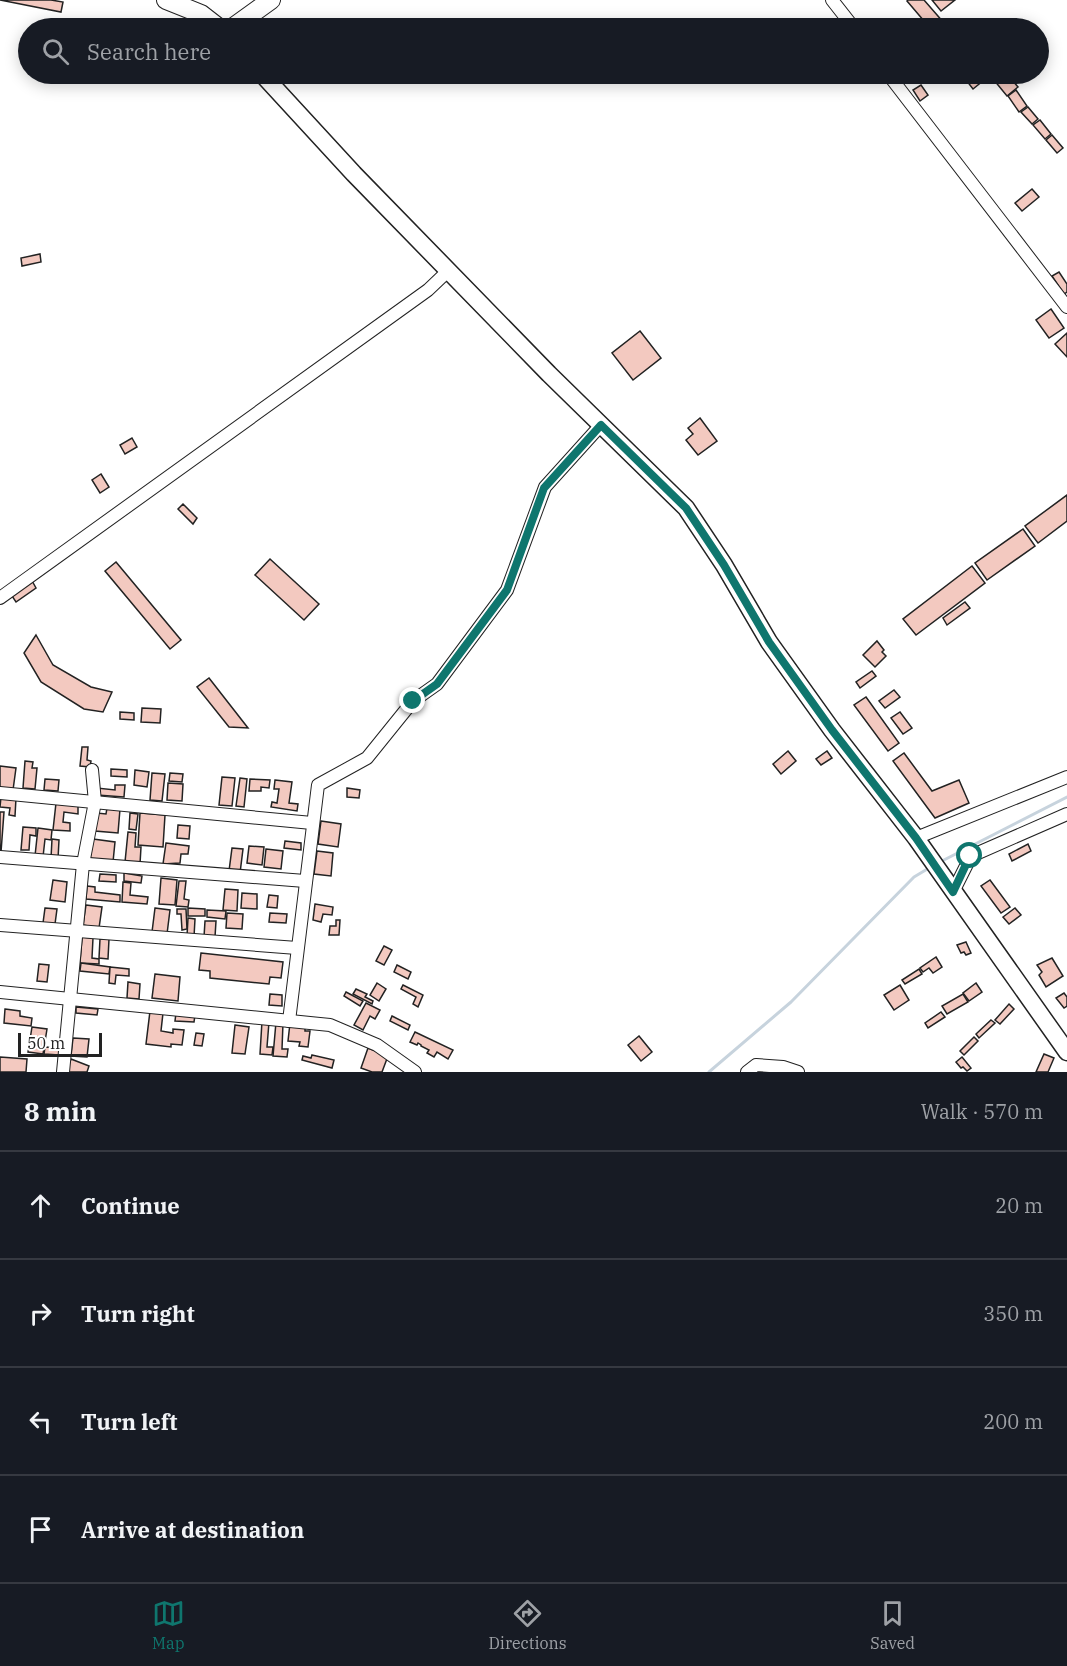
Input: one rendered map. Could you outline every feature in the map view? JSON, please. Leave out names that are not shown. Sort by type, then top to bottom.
[{"type":"highway","points":[[166,0],[206,18]]},
{"type":"highway","points":[[246,18],[271,0]]},
{"type":"main road","points":[[271,84],[354,174],[686,508],[724,565],[769,642],[832,730],[918,840],[1067,1052]]},
{"type":"street","points":[[187,0],[201,14]]},
{"type":"street","points":[[832,0],[846,18]]},
{"type":"street","points":[[896,84],[1067,307]]},
{"type":"street","points":[[0,598],[428,290],[448,270]]},
{"type":"street","points":[[289,1021],[318,784],[367,758],[413,701],[437,684],[507,590],[544,488],[601,425]]},
{"type":"street","points":[[63,1072],[83,864],[95,802],[92,770]]},
{"type":"street","points":[[918,840],[1067,777]]},
{"type":"street","points":[[0,793],[312,823]]},
{"type":"street","points":[[949,887],[970,856],[1067,814]]},
{"type":"street","points":[[0,857],[305,881]]},
{"type":"street","points":[[0,926],[297,948]]},
{"type":"street","points":[[0,992],[330,1025],[377,1045],[415,1072]]},
{"type":"street","points":[[747,1072],[756,1065],[798,1072]]},
{"type":"building","points":[[0,0],[51,0],[63,2],[61,12]]},
{"type":"building","points":[[924,0],[940,18],[921,18],[907,1]]},
{"type":"building","points":[[932,0],[955,0],[941,11]]},
{"type":"building","points":[[969,84],[979,84],[973,89]]},
{"type":"building","points":[[997,84],[1015,84],[1018,87],[1007,96]]},
{"type":"building","points":[[921,85],[928,95],[920,101],[913,90]]},
{"type":"building","points":[[1016,90],[1027,106],[1019,112],[1008,96]]},
{"type":"building","points":[[1028,107],[1038,119],[1032,124],[1021,112]]},
{"type":"building","points":[[1040,120],[1051,134],[1045,139],[1033,125]]},
{"type":"building","points":[[1052,135],[1063,148],[1057,153],[1046,140]]},
{"type":"building","points":[[1032,189],[1039,197],[1022,211],[1015,203]]},
{"type":"building","points":[[40,254],[41,262],[22,266],[21,258]]},
{"type":"building","points":[[1059,272],[1067,284],[1067,292],[1064,294],[1052,276]]},
{"type":"building","points":[[1051,309],[1064,328],[1049,338],[1036,320]]},
{"type":"building","points":[[640,331],[661,358],[633,380],[612,353]]},
{"type":"building","points":[[1067,333],[1067,357],[1055,344]]},
{"type":"building","points":[[700,418],[717,441],[698,455],[686,440],[693,434],[688,428]]},
{"type":"building","points":[[132,438],[137,447],[125,454],[120,445]]},
{"type":"building","points":[[101,474],[109,487],[100,493],[92,480]]},
{"type":"building","points":[[1067,495],[1067,521],[1038,543],[1025,526]]},
{"type":"building","points":[[183,504],[197,518],[193,524],[178,509]]},
{"type":"building","points":[[1023,529],[1035,546],[987,580],[975,563]]},
{"type":"building","points":[[270,559],[319,604],[304,620],[255,575]]},
{"type":"building","points":[[116,562],[181,640],[170,649],[105,571]]},
{"type":"building","points":[[972,566],[985,583],[916,635],[903,619]]},
{"type":"building","points":[[31,579],[36,588],[16,602],[10,593]]},
{"type":"building","points":[[965,602],[970,608],[947,625],[943,618]]},
{"type":"building","points":[[36,635],[53,665],[91,687],[112,692],[103,712],[84,709],[41,682],[24,653]]},
{"type":"building","points":[[877,641],[886,656],[875,667],[863,655]]},
{"type":"building","points":[[872,671],[876,676],[860,688],[856,682]]},
{"type":"building","points":[[209,678],[248,728],[229,727],[197,687]]},
{"type":"building","points":[[894,690],[900,697],[885,708],[879,701]]},
{"type":"building","points":[[866,697],[899,743],[888,751],[854,705]]},
{"type":"building","points":[[142,708],[161,709],[160,723],[141,722]]},
{"type":"building","points":[[120,712],[134,713],[134,720],[120,719]]},
{"type":"building","points":[[900,712],[912,728],[903,734],[891,718]]},
{"type":"building","points":[[82,747],[88,747],[87,760],[91,761],[90,767],[80,766]]},
{"type":"building","points":[[788,751],[796,761],[781,774],[773,764]]},
{"type":"building","points":[[827,751],[832,758],[821,765],[816,759]]},
{"type":"building","points":[[904,753],[932,791],[959,780],[969,803],[935,818],[893,761]]},
{"type":"building","points":[[25,761],[33,762],[32,768],[37,768],[35,789],[23,788]]},
{"type":"building","points":[[0,766],[16,768],[13,790],[0,789]]},
{"type":"building","points":[[111,769],[127,770],[127,777],[111,776]]},
{"type":"building","points":[[135,770],[149,772],[147,787],[134,785]]},
{"type":"building","points":[[152,773],[165,774],[162,801],[150,800]]},
{"type":"building","points":[[170,773],[183,774],[182,782],[169,781]]},
{"type":"building","points":[[222,777],[235,778],[232,806],[219,805]]},
{"type":"building","points":[[240,778],[247,779],[244,807],[236,806]]},
{"type":"building","points":[[45,779],[59,780],[58,791],[44,790]]},
{"type":"building","points":[[250,779],[270,780],[269,788],[261,787],[261,791],[249,791]]},
{"type":"building","points":[[275,780],[292,782],[289,803],[298,804],[297,811],[271,807],[272,802],[277,803],[279,789],[274,789]]},
{"type":"building","points":[[168,783],[183,784],[182,801],[167,800]]},
{"type":"building","points":[[115,785],[125,785],[124,797],[97,795],[97,788],[115,790]]},
{"type":"building","points":[[347,788],[360,790],[359,798],[347,797]]},
{"type":"building","points":[[1,797],[16,798],[15,816],[9,815],[10,808],[0,807]]},
{"type":"building","points":[[56,803],[78,805],[78,814],[64,812],[63,822],[70,823],[70,831],[53,830]]},
{"type":"building","points":[[107,808],[120,809],[118,833],[95,831],[97,813],[106,814]]},
{"type":"building","points":[[0,812],[4,812],[1,852],[0,852]]},
{"type":"building","points":[[130,813],[138,814],[136,830],[129,829]]},
{"type":"building","points":[[140,813],[165,815],[163,847],[138,845]]},
{"type":"building","points":[[321,821],[341,824],[338,847],[318,844]]},
{"type":"building","points":[[178,825],[190,826],[189,839],[177,838]]},
{"type":"building","points":[[23,827],[36,828],[36,836],[30,835],[29,850],[21,850]]},
{"type":"building","points":[[38,828],[52,830],[51,840],[45,839],[43,857],[35,856]]},
{"type":"building","points":[[128,832],[136,833],[135,847],[141,847],[140,864],[125,862]]},
{"type":"building","points":[[52,839],[59,840],[58,859],[51,858]]},
{"type":"building","points":[[93,839],[115,842],[113,862],[90,859]]},
{"type":"building","points":[[285,841],[301,843],[301,850],[284,848]]},
{"type":"building","points":[[166,843],[189,846],[188,854],[181,854],[180,863],[163,864]]},
{"type":"building","points":[[1028,844],[1031,851],[1012,861],[1009,854]]},
{"type":"building","points":[[249,846],[264,847],[262,865],[247,863]]},
{"type":"building","points":[[232,848],[243,849],[240,873],[229,871]]},
{"type":"building","points":[[266,849],[283,851],[281,869],[264,867]]},
{"type":"building","points":[[317,851],[333,853],[331,876],[314,874]]},
{"type":"building","points":[[124,873],[142,876],[141,883],[124,881]]},
{"type":"building","points":[[100,874],[116,875],[116,882],[99,881]]},
{"type":"building","points":[[161,878],[177,880],[175,905],[159,904]]},
{"type":"building","points":[[53,880],[67,882],[65,902],[50,900]]},
{"type":"building","points":[[990,880],[1010,907],[1001,913],[981,886]]},
{"type":"building","points":[[179,881],[186,881],[184,899],[189,900],[188,907],[176,906]]},
{"type":"building","points":[[123,882],[131,883],[130,895],[148,897],[147,904],[122,902]]},
{"type":"building","points":[[87,886],[95,887],[95,892],[120,895],[120,902],[86,899]]},
{"type":"building","points":[[225,889],[238,890],[237,911],[223,910]]},
{"type":"building","points":[[242,893],[257,894],[257,909],[241,908]]},
{"type":"building","points":[[269,895],[278,896],[277,908],[267,907]]},
{"type":"building","points":[[315,904],[333,907],[332,915],[323,914],[321,922],[313,920]]},
{"type":"building","points":[[86,905],[102,907],[99,928],[83,925]]},
{"type":"building","points":[[45,908],[57,909],[55,924],[43,923]]},
{"type":"building","points":[[155,908],[170,910],[167,934],[152,932]]},
{"type":"building","points":[[188,908],[205,909],[205,916],[188,916]]},
{"type":"building","points":[[1015,908],[1021,915],[1009,924],[1003,917]]},
{"type":"building","points":[[177,909],[186,909],[187,929],[182,930],[181,914],[177,914]]},
{"type":"building","points":[[207,910],[226,911],[225,919],[207,917]]},
{"type":"building","points":[[227,913],[243,914],[242,929],[226,928]]},
{"type":"building","points":[[270,913],[287,914],[286,923],[269,922]]},
{"type":"building","points":[[188,918],[195,919],[194,937],[187,936]]},
{"type":"building","points":[[336,920],[340,920],[339,935],[329,935],[330,926],[336,926]]},
{"type":"building","points":[[205,921],[216,921],[215,937],[204,937]]},
{"type":"building","points":[[82,937],[93,938],[92,958],[99,959],[99,964],[80,963]]},
{"type":"building","points":[[100,939],[109,939],[108,959],[99,958]]},
{"type":"building","points":[[966,942],[971,953],[966,955],[964,952],[961,953],[957,945]]},
{"type":"building","points":[[384,946],[392,950],[384,965],[376,961]]},
{"type":"building","points":[[201,953],[283,962],[281,978],[270,977],[269,984],[210,978],[210,971],[199,970]]},
{"type":"building","points":[[936,957],[942,967],[933,973],[929,968],[923,972],[920,968]]},
{"type":"building","points":[[1052,958],[1063,976],[1046,987],[1039,975],[1042,972],[1037,965]]},
{"type":"building","points":[[81,963],[110,967],[109,974],[80,971]]},
{"type":"building","points":[[39,964],[49,965],[47,982],[37,981]]},
{"type":"building","points":[[397,965],[411,972],[408,979],[394,972]]},
{"type":"building","points":[[110,967],[129,969],[129,976],[116,975],[115,984],[109,983]]},
{"type":"building","points":[[919,969],[922,974],[905,984],[902,980]]},
{"type":"building","points":[[155,974],[180,977],[178,1001],[152,998]]},
{"type":"building","points":[[128,982],[140,984],[139,999],[127,998]]},
{"type":"building","points":[[377,983],[386,989],[379,1001],[370,995]]},
{"type":"building","points":[[976,983],[982,992],[969,1001],[963,993]]},
{"type":"building","points":[[403,985],[423,995],[418,1007],[413,1004],[416,997],[401,989]]},
{"type":"building","points":[[900,985],[909,1000],[894,1010],[884,995]]},
{"type":"building","points":[[356,989],[367,994],[365,997],[373,1001],[372,1004],[353,994]]},
{"type":"building","points":[[346,992],[363,1001],[360,1006],[344,996]]},
{"type":"building","points":[[1064,993],[1067,997],[1067,1006],[1064,1008],[1056,998]]},
{"type":"building","points":[[270,994],[282,995],[282,1006],[269,1005]]},
{"type":"building","points":[[963,994],[968,1002],[947,1014],[942,1006]]},
{"type":"building","points":[[366,1003],[380,1010],[375,1019],[370,1016],[363,1030],[354,1025]]},
{"type":"building","points":[[1009,1004],[1014,1009],[1000,1024],[995,1020]]},
{"type":"building","points":[[76,1007],[98,1009],[97,1015],[76,1013]]},
{"type":"building","points":[[5,1009],[20,1011],[20,1016],[32,1018],[31,1026],[4,1023]]},
{"type":"building","points":[[150,1011],[163,1013],[161,1031],[173,1033],[173,1029],[184,1030],[182,1045],[171,1044],[171,1047],[146,1044]]},
{"type":"building","points":[[941,1012],[945,1017],[928,1028],[925,1023]]},
{"type":"building","points":[[176,1013],[195,1015],[194,1022],[175,1021]]},
{"type":"building","points":[[392,1016],[410,1025],[408,1030],[390,1021]]},
{"type":"building","points":[[991,1020],[995,1023],[979,1038],[976,1034]]},
{"type":"building","points":[[262,1021],[269,1022],[267,1047],[273,1047],[272,1055],[260,1054]]},
{"type":"building","points":[[276,1022],[283,1023],[282,1049],[288,1049],[287,1057],[273,1056]]},
{"type":"building","points":[[290,1023],[305,1025],[305,1031],[310,1031],[308,1047],[299,1046],[300,1042],[288,1041]]},
{"type":"building","points":[[235,1025],[249,1027],[245,1054],[232,1053]]},
{"type":"building","points":[[32,1027],[47,1029],[43,1054],[28,1052]]},
{"type":"building","points":[[415,1032],[453,1050],[448,1059],[437,1052],[434,1057],[427,1053],[429,1050],[418,1043],[417,1045],[410,1042]]},
{"type":"building","points":[[196,1033],[204,1034],[202,1046],[194,1045]]},
{"type":"building","points":[[639,1036],[652,1052],[641,1061],[628,1045]]},
{"type":"building","points":[[974,1037],[978,1041],[964,1055],[960,1051]]},
{"type":"building","points":[[73,1038],[89,1039],[87,1057],[71,1056]]},
{"type":"building","points":[[45,1047],[60,1048],[59,1055],[44,1054]]},
{"type":"building","points":[[368,1048],[388,1056],[382,1072],[372,1072],[361,1068]]},
{"type":"building","points":[[1044,1054],[1054,1058],[1048,1072],[1036,1072]]},
{"type":"building","points":[[312,1055],[334,1060],[332,1068],[302,1060],[303,1056],[311,1058]]},
{"type":"building","points":[[0,1057],[27,1059],[26,1072],[0,1072]]},
{"type":"building","points":[[962,1057],[971,1068],[967,1071],[956,1062]]},
{"type":"building","points":[[71,1059],[89,1066],[87,1072],[66,1072]]},
{"type":"waterway","points":[[940,862],[1067,797]]},
{"type":"waterway","points":[[709,1072],[791,1002],[914,877],[929,868]]},
{"type":"route","points":[[413,701],[437,684],[507,590],[544,488],[601,425],[686,508],[724,565],[769,642],[832,730],[916,838],[953,892],[970,856]]}]
